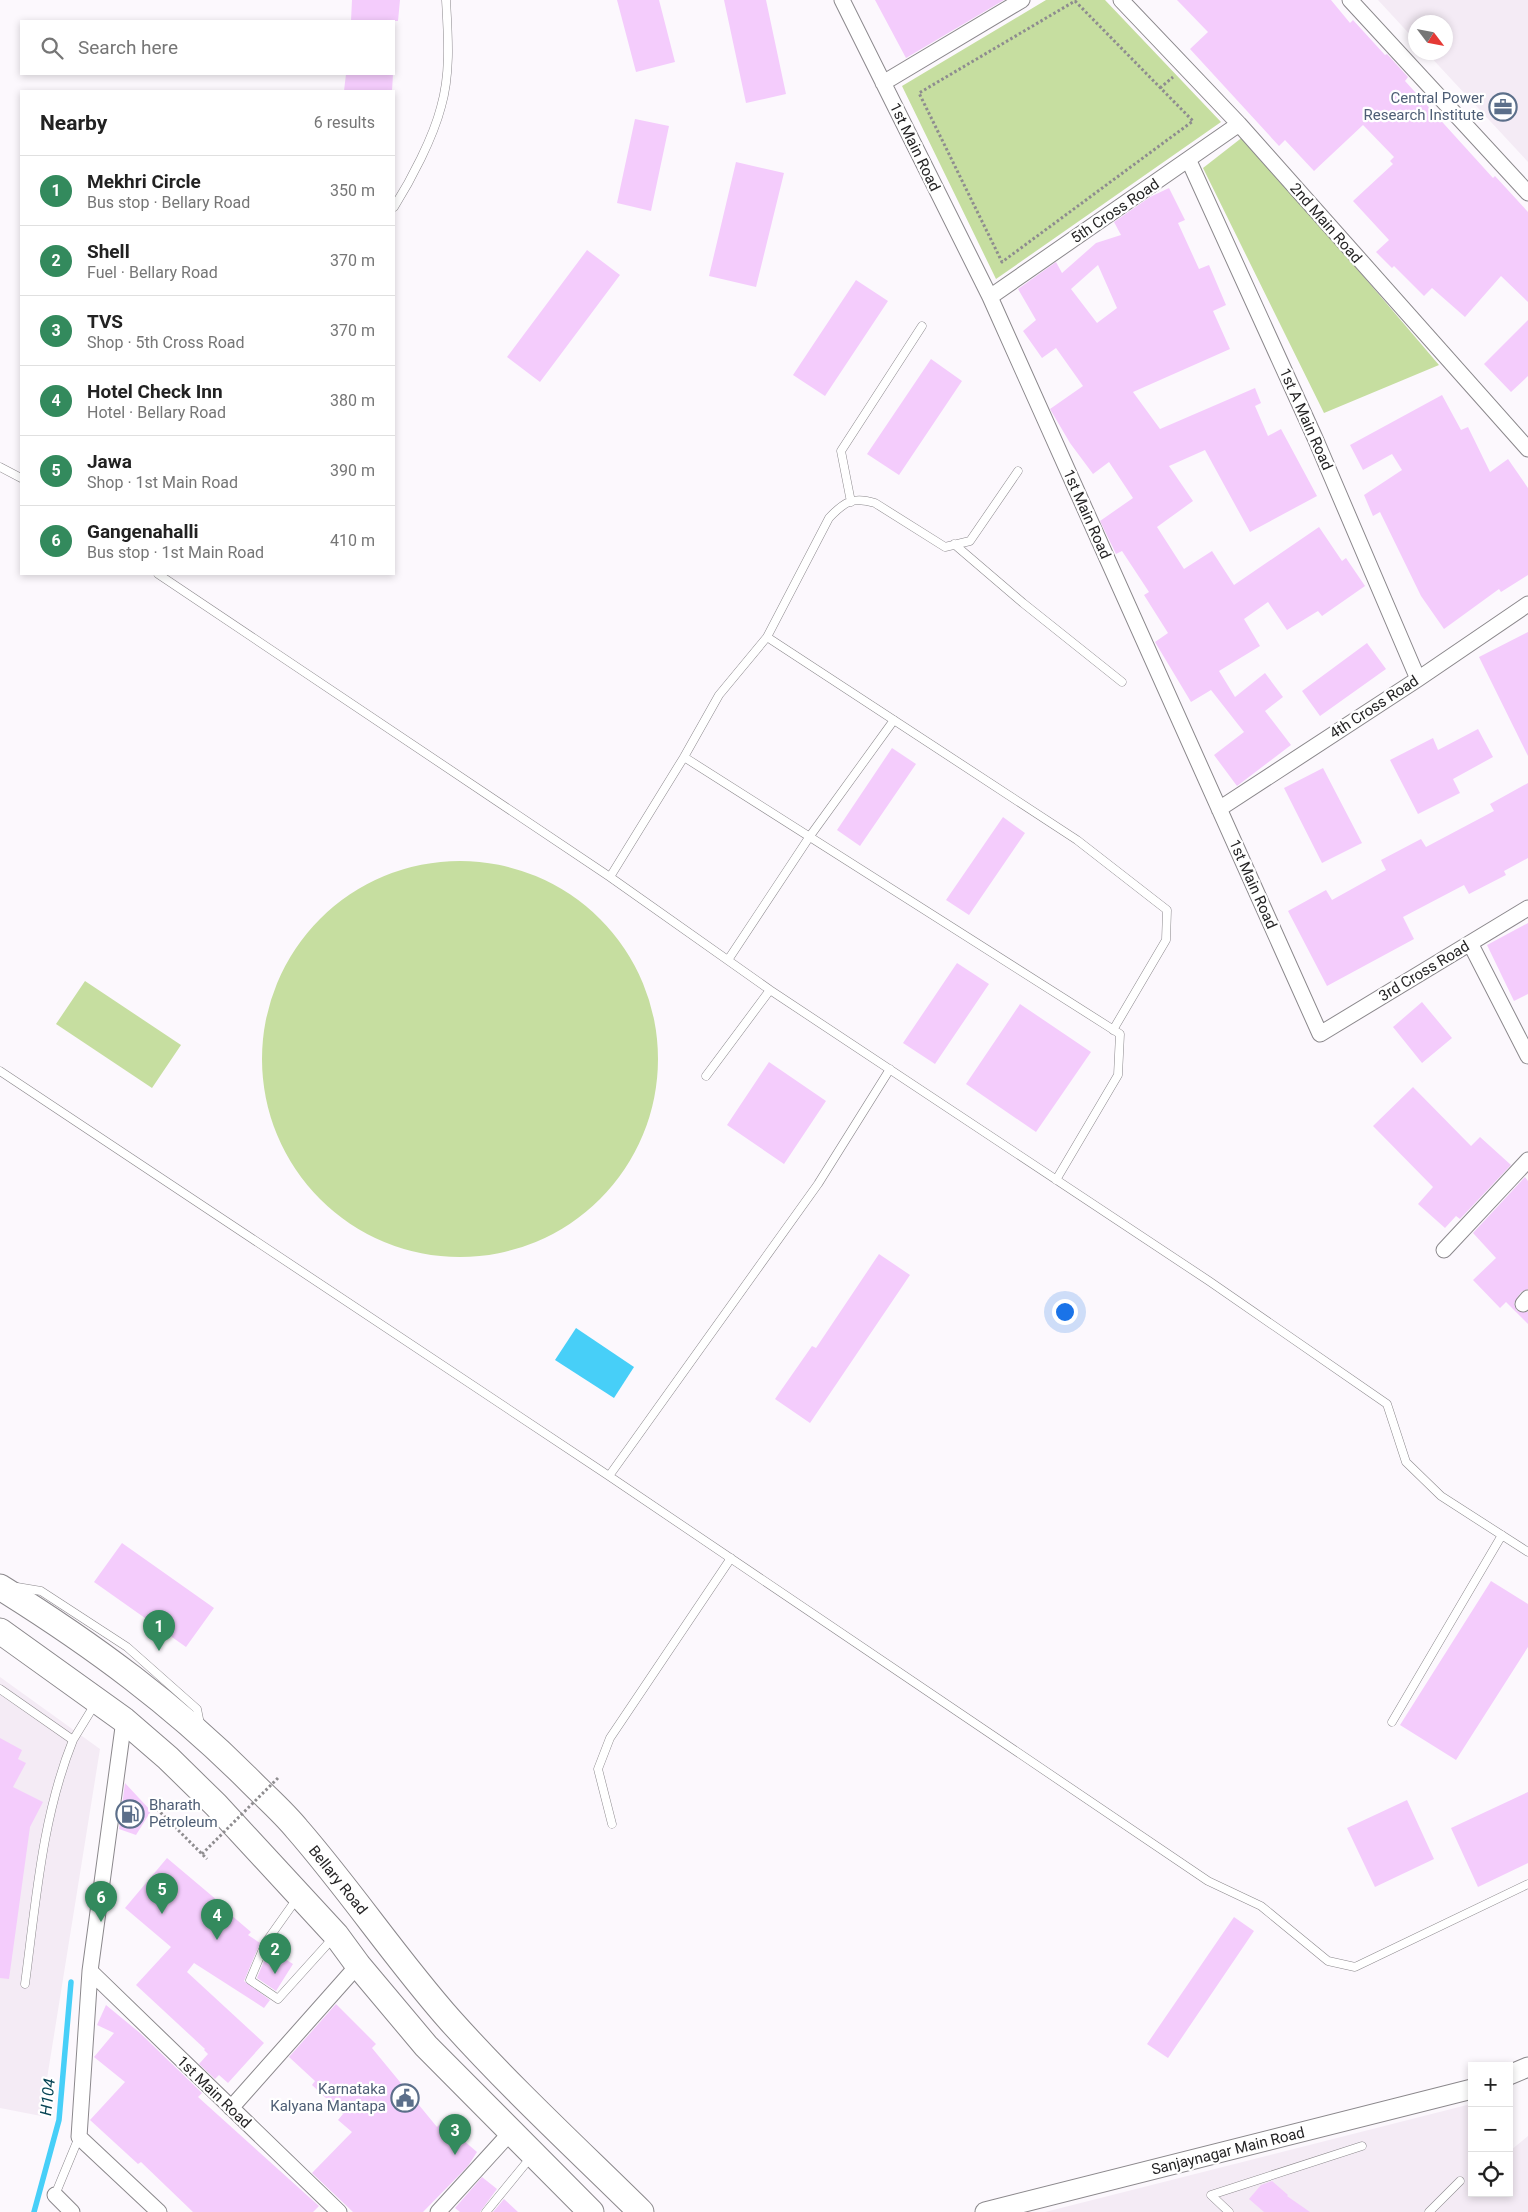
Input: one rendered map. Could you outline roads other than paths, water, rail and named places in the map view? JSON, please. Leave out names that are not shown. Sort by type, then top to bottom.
[{"type":"highway","name":"Bellary Road","points":[[0,1586],[119,1666],[204,1736],[297,1828],[449,2020],[557,2130],[642,2212]]},
{"type":"highway","points":[[0,1631],[124,1720],[168,1758],[216,1805],[336,1935],[358,1965],[426,2046],[510,2133],[591,2212]]},
{"type":"street","name":"1st Main Road","points":[[842,0],[990,297],[1320,1034]]},
{"type":"street","points":[[883,83],[1022,0]]},
{"type":"street","name":"2nd Main Road","points":[[1121,0],[1239,124],[1528,449]]},
{"type":"street","points":[[1350,0],[1528,193]]},
{"type":"street","name":"5th Cross Road","points":[[990,297],[1189,161],[1239,124]]},
{"type":"street","name":"1st A Main Road","points":[[1189,161],[1315,438],[1418,679]]},
{"type":"street","name":"4th Cross Road","points":[[1219,809],[1418,679],[1528,604]]},
{"type":"street","name":"3rd Cross Road","points":[[1320,1034],[1528,908]]},
{"type":"street","points":[[1470,943],[1528,1056]]},
{"type":"street","points":[[1444,1250],[1528,1160]]},
{"type":"street","points":[[124,1720],[90,1970],[79,2137],[159,2212]]},
{"type":"street","points":[[231,2108],[358,1965]]},
{"type":"street","name":"1st Main Road","points":[[90,1970],[339,2212]]},
{"type":"street","points":[[1513,2073],[1528,2067]]},
{"type":"street","name":"Sanjaynagar Main Road","points":[[985,2212],[1468,2090]]},
{"type":"street","points":[[438,2212],[510,2133]]},
{"type":"street","points":[[55,2195],[72,2212]]},
{"type":"lane","points":[[395,206],[411,180],[441,107],[449,46],[446,0]]},
{"type":"lane","points":[[851,502],[840,451],[922,326]]},
{"type":"lane","points":[[0,467],[20,477]]},
{"type":"lane","points":[[610,877],[719,695],[767,637],[829,518],[842,504],[862,499],[875,503],[945,547],[970,541],[1018,471]]},
{"type":"lane","points":[[954,544],[1023,603],[1122,682]]},
{"type":"lane","points":[[159,575],[610,877],[770,990],[1056,1180],[1387,1404],[1406,1462],[1441,1496],[1528,1552]]},
{"type":"lane","points":[[767,637],[1077,840],[1167,910],[1166,940],[1113,1030]]},
{"type":"lane","points":[[728,960],[810,836],[894,720]]},
{"type":"lane","points":[[684,756],[1120,1034],[1118,1075],[1056,1180]]},
{"type":"lane","points":[[706,1076],[770,990]]},
{"type":"lane","points":[[609,1476],[818,1184],[890,1070]]},
{"type":"lane","points":[[0,1071],[609,1476],[1208,1881],[1261,1906],[1328,1962],[1355,1967],[1528,1884]]},
{"type":"lane","points":[[1392,1722],[1502,1535]]},
{"type":"lane","points":[[612,1824],[598,1769],[610,1738],[731,1558]]},
{"type":"lane","points":[[0,1689],[73,1740]]},
{"type":"lane","points":[[25,1984],[43,1846],[59,1775],[73,1740],[98,1700]]},
{"type":"lane","points":[[299,1895],[266,1942],[250,1980],[278,1998],[336,1935]]},
{"type":"lane","points":[[55,2195],[79,2137]]},
{"type":"lane","points":[[1229,2212],[1211,2195],[1362,2146]]},
{"type":"lane","points":[[486,2212],[532,2155]]},
{"type":"lane","points":[[1430,2212],[1460,2181]]},
{"type":"water","points":[[576,1328],[634,1367],[614,1398],[555,1360]]},
{"type":"waterway","name":"H104","points":[[34,2212],[59,2120],[71,1982]]},
{"type":"place","name":"Central Power Research Institute","points":[[1503,107]]},
{"type":"place","name":"Mekhri Circle","points":[[159,1651]]},
{"type":"place","name":"Bharath Petroleum","points":[[130,1814]]},
{"type":"place","name":"Jawa","points":[[162,1914]]},
{"type":"place","name":"Gangenahalli","points":[[101,1922]]},
{"type":"place","name":"Hotel Check Inn","points":[[217,1940]]},
{"type":"place","name":"Shell","points":[[275,1974]]},
{"type":"place","name":"Karnataka Kalyana Mantapa","points":[[405,2098]]},
{"type":"place","name":"TVS","points":[[455,2155]]}]
